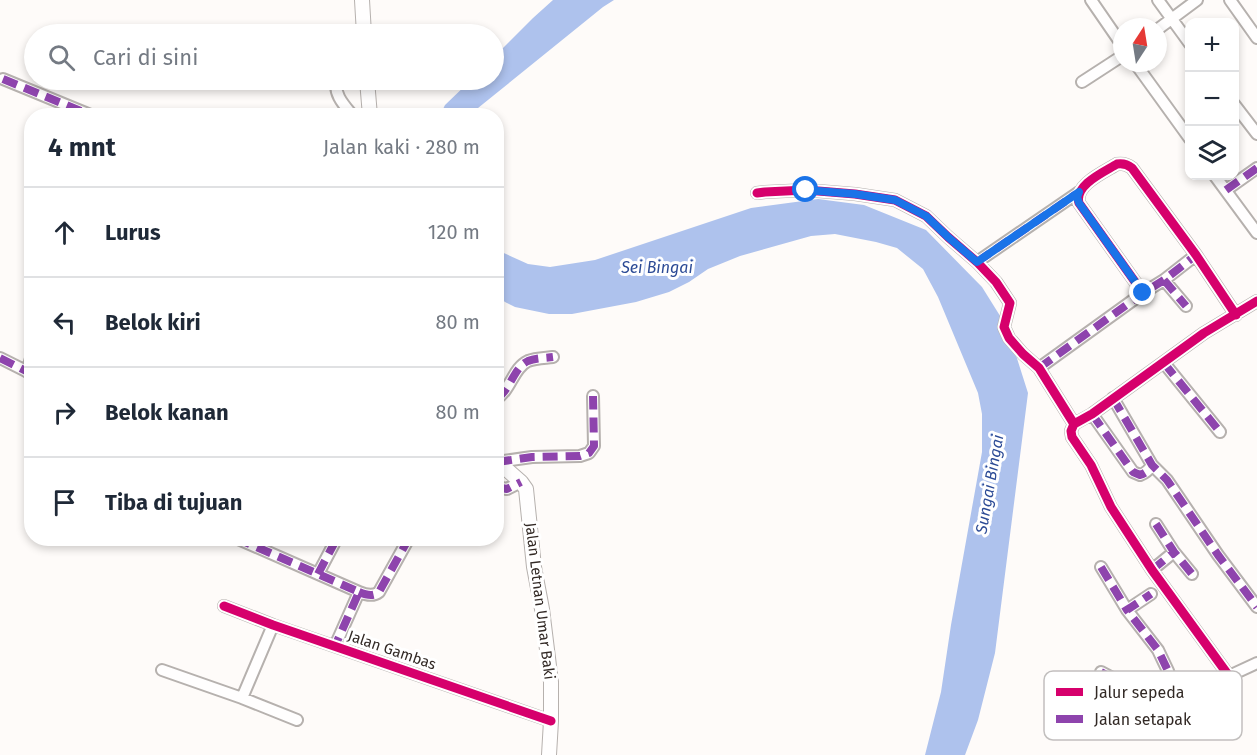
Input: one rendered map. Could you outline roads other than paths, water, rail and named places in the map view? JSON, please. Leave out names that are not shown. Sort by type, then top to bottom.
[{"type":"street","points":[[362,0],[363,24]]},
{"type":"street","points":[[1091,0],[1113,32]]},
{"type":"street","points":[[1158,0],[1185,37]]},
{"type":"street","points":[[1167,22],[1197,0]]},
{"type":"street","points":[[1230,0],[1257,38]]},
{"type":"street","points":[[1082,82],[1113,62]]},
{"type":"street","points":[[1142,72],[1185,132]]},
{"type":"street","points":[[3,79],[24,88]]},
{"type":"street","points":[[30,90],[74,108]]},
{"type":"street","points":[[337,90],[347,108]]},
{"type":"street","points":[[368,90],[369,108]]},
{"type":"street","points":[[1239,111],[1257,134]]},
{"type":"street","points":[[1143,293],[1077,197],[1083,186],[1122,163],[1132,168],[1196,255],[1236,315]]},
{"type":"street","points":[[1226,190],[1257,168]]},
{"type":"street","points":[[1218,180],[1257,233]]},
{"type":"street","points":[[757,193],[806,190],[855,194],[895,200],[926,216],[996,282],[1010,303],[1004,327],[1010,338],[1039,368],[1074,424]]},
{"type":"street","points":[[977,262],[1079,192]]},
{"type":"street","points":[[1039,368],[1196,255]]},
{"type":"street","points":[[1164,280],[1186,306]]},
{"type":"street","points":[[1225,671],[1152,570],[1111,507],[1091,465],[1072,437],[1071,431],[1074,424],[1092,414],[1204,333],[1257,301]]},
{"type":"street","points":[[504,393],[526,362],[553,357]]},
{"type":"street","points":[[0,358],[24,370]]},
{"type":"street","points":[[1164,363],[1220,432]]},
{"type":"street","points":[[504,460],[580,456],[589,453],[594,446],[593,396]]},
{"type":"street","points":[[1113,399],[1152,465],[1167,480],[1257,607]]},
{"type":"street","points":[[1092,414],[1133,472],[1144,474],[1152,465]]},
{"type":"street","points":[[504,467],[520,482],[504,488]]},
{"type":"street","name":"Jalan Letnan Umar Baki","points":[[520,482],[526,489],[534,567],[551,682],[549,755]]},
{"type":"street","points":[[1156,524],[1192,574]]},
{"type":"street","points":[[254,546],[371,596],[379,592],[405,546]]},
{"type":"street","points":[[318,574],[333,546]]},
{"type":"street","points":[[1152,570],[1174,552]]},
{"type":"street","points":[[1101,567],[1127,610],[1158,650],[1168,671]]},
{"type":"street","points":[[336,646],[359,592]]},
{"type":"street","points":[[1127,610],[1151,594]]},
{"type":"street","name":"Jalan Gambas","points":[[224,606],[551,721]]},
{"type":"street","points":[[242,698],[273,625]]},
{"type":"street","points":[[1240,671],[1257,663]]},
{"type":"street","points":[[162,670],[297,720]]},
{"type":"water","points":[[553,0],[614,0],[504,87],[504,47]]},
{"type":"water","points":[[461,90],[500,90],[478,108],[444,108]]},
{"type":"water","name":"Sei Bingai","points":[[818,199],[864,205],[926,230],[982,287],[1007,327],[1028,393],[995,653],[978,720],[965,755],[925,755],[941,692],[982,452],[982,414],[978,393],[938,297],[923,269],[897,248],[835,234],[811,236],[740,256],[708,269],[669,292],[636,302],[572,314],[549,314],[515,307],[504,301],[504,253],[528,264],[550,267],[595,260],[751,208]]},
{"type":"water label","name":"Sungai Bingai","points":[[989,484]]}]
